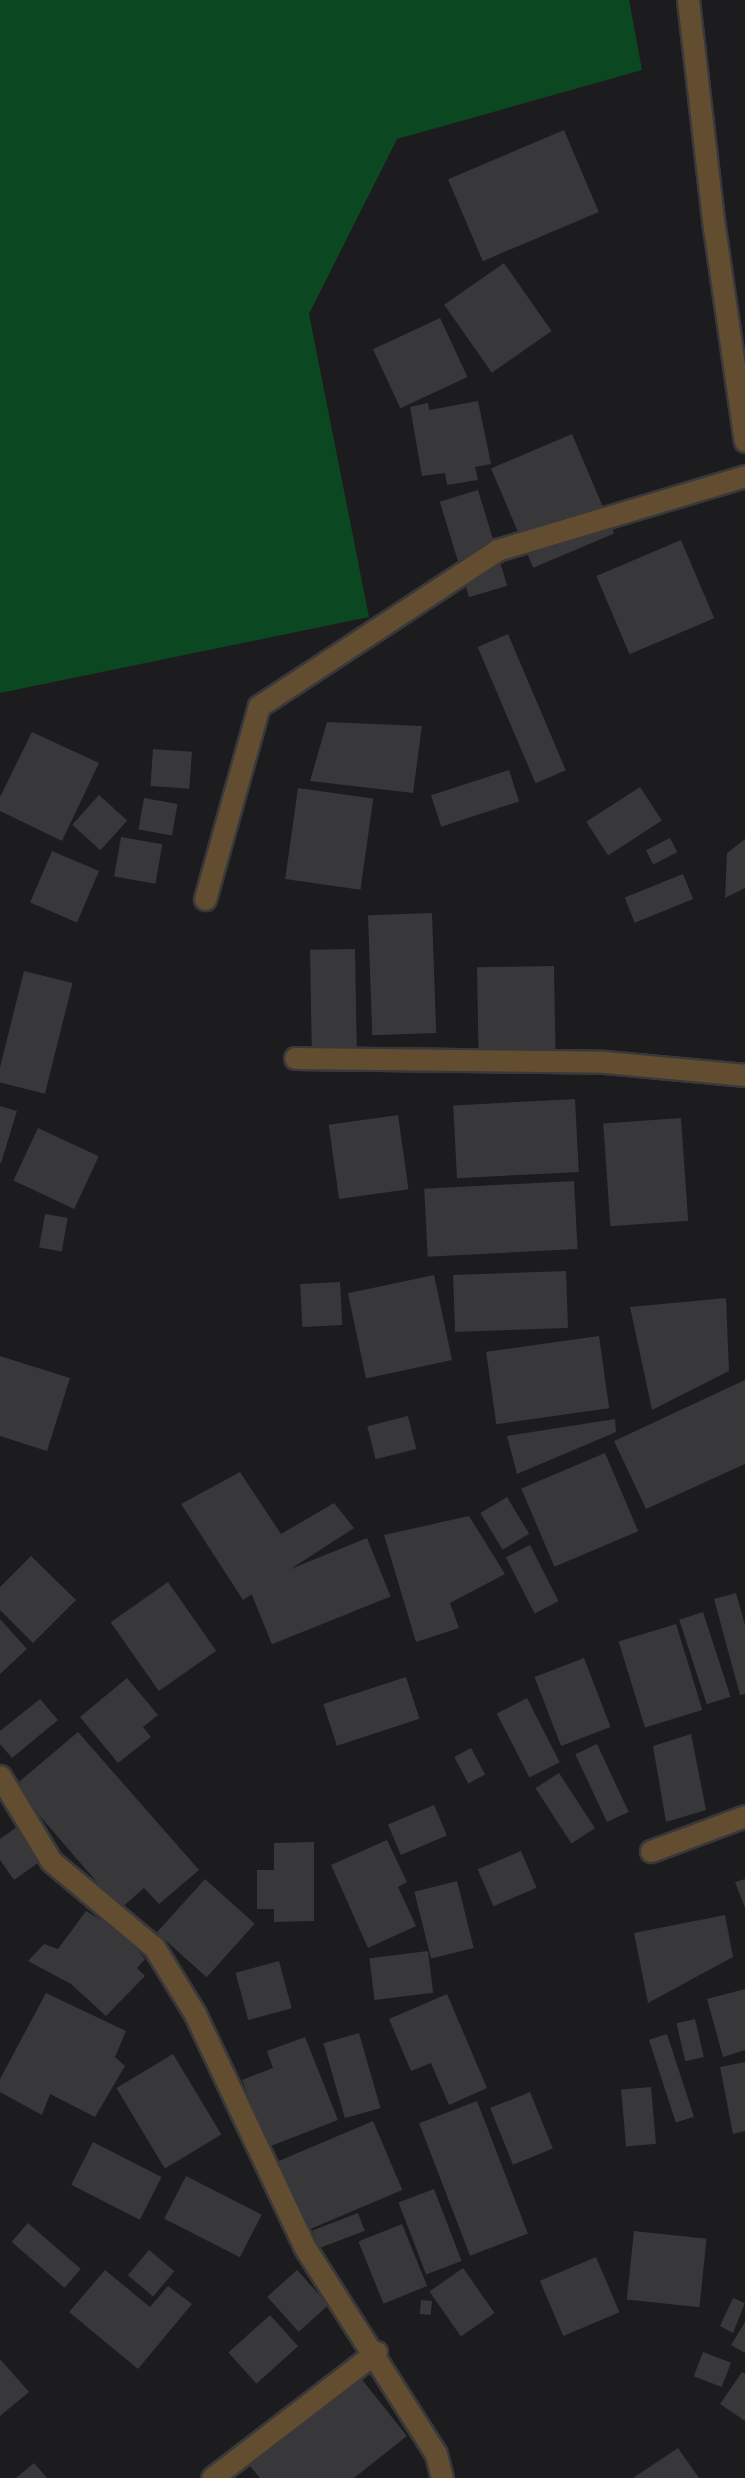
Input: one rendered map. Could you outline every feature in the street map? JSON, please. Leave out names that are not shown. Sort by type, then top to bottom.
[{"type":"street","points":[[688,0],[744,430]]},
{"type":"street","points":[[205,899],[259,706],[496,550],[745,476]]},
{"type":"street","points":[[295,1058],[605,1062],[745,1075]]},
{"type":"street","points":[[0,1776],[51,1861],[154,1947],[195,2014],[304,2246],[376,2352],[436,2454],[442,2478]]},
{"type":"street","points":[[651,1851],[745,1816]]},
{"type":"street","points":[[212,2478],[376,2352]]},
{"type":"green space","points":[[0,0],[629,0],[642,70],[397,139],[309,314],[369,617],[0,693]]},
{"type":"building","points":[[564,130],[599,212],[483,261],[448,179]]},
{"type":"building","points":[[504,263],[552,331],[492,373],[444,305]]},
{"type":"building","points":[[440,318],[467,377],[400,408],[373,349]]},
{"type":"building","points":[[478,401],[491,464],[475,467],[478,480],[447,485],[445,473],[422,476],[410,407],[428,403],[429,410]]},
{"type":"building","points":[[572,434],[614,533],[533,568],[491,468]]},
{"type":"building","points":[[478,490],[507,586],[469,597],[440,502]]},
{"type":"building","points":[[681,540],[714,618],[630,654],[596,576]]},
{"type":"building","points":[[508,634],[566,770],[535,783],[478,647]]},
{"type":"building","points":[[327,722],[422,726],[413,793],[310,781]]},
{"type":"building","points":[[32,732],[99,763],[62,841],[0,811],[0,797]]},
{"type":"building","points":[[153,749],[192,752],[189,789],[150,786]]},
{"type":"building","points":[[509,770],[519,801],[441,827],[431,795]]},
{"type":"building","points":[[640,787],[662,821],[608,855],[586,822]]},
{"type":"building","points":[[298,788],[373,799],[360,890],[285,879]]},
{"type":"building","points":[[99,795],[127,820],[100,850],[72,825]]},
{"type":"building","points":[[144,798],[177,804],[172,835],[138,830]]},
{"type":"building","points":[[121,837],[162,844],[155,884],[114,876]]},
{"type":"building","points":[[670,838],[677,852],[653,865],[646,850]]},
{"type":"building","points":[[745,839],[745,888],[725,898],[727,853]]},
{"type":"building","points":[[52,851],[99,871],[77,922],[30,903]]},
{"type":"building","points":[[683,874],[693,899],[635,923],[625,898]]},
{"type":"building","points":[[432,913],[436,1033],[372,1035],[368,915]]},
{"type":"building","points":[[355,949],[357,1053],[312,1054],[310,950]]},
{"type":"building","points":[[554,966],[556,1070],[479,1071],[477,967]]},
{"type":"building","points":[[24,971],[73,983],[45,1094],[0,1083],[0,1067]]},
{"type":"building","points":[[575,1099],[579,1172],[457,1178],[453,1105]]},
{"type":"building","points":[[0,1106],[17,1111],[1,1163],[0,1163]]},
{"type":"building","points":[[398,1115],[408,1189],[339,1199],[329,1125]]},
{"type":"building","points":[[681,1118],[688,1221],[610,1226],[603,1123]]},
{"type":"building","points":[[38,1128],[99,1156],[74,1209],[13,1181]]},
{"type":"building","points":[[574,1181],[578,1249],[428,1257],[424,1189]]},
{"type":"building","points":[[45,1214],[68,1218],[62,1251],[39,1247]]},
{"type":"building","points":[[566,1271],[568,1328],[455,1332],[453,1275]]},
{"type":"building","points":[[434,1275],[452,1360],[366,1378],[348,1293]]},
{"type":"building","points":[[340,1282],[342,1325],[302,1327],[300,1284]]},
{"type":"building","points":[[726,1298],[729,1371],[652,1410],[630,1307]]},
{"type":"building","points":[[599,1336],[609,1408],[496,1424],[486,1352]]},
{"type":"building","points":[[0,1356],[70,1378],[47,1451],[0,1436]]},
{"type":"building","points":[[745,1380],[745,1464],[646,1509],[614,1441]]},
{"type":"building","points":[[408,1416],[416,1449],[375,1459],[367,1426]]},
{"type":"building","points":[[615,1419],[616,1432],[517,1474],[507,1436]]},
{"type":"building","points":[[605,1453],[638,1531],[554,1567],[521,1489]]},
{"type":"building","points":[[240,1472],[281,1534],[334,1503],[354,1528],[243,1600],[181,1504]]},
{"type":"building","points":[[507,1497],[529,1534],[503,1550],[480,1513]]},
{"type":"building","points":[[469,1516],[505,1574],[450,1603],[459,1628],[416,1642],[384,1535]]},
{"type":"building","points":[[367,1538],[391,1596],[272,1644],[248,1586]]},
{"type":"building","points":[[530,1545],[559,1601],[535,1613],[506,1557]]},
{"type":"building","points":[[31,1556],[76,1600],[33,1643],[0,1610],[0,1587]]},
{"type":"building","points":[[168,1582],[216,1651],[159,1691],[111,1622]]},
{"type":"building","points":[[736,1593],[745,1625],[745,1694],[740,1695],[714,1599]]},
{"type":"building","points":[[703,1612],[731,1697],[707,1704],[679,1620]]},
{"type":"building","points":[[0,1619],[27,1649],[0,1674]]},
{"type":"building","points":[[676,1624],[702,1710],[645,1728],[619,1642]]},
{"type":"building","points":[[584,1658],[611,1727],[561,1746],[535,1677]]},
{"type":"building","points":[[406,1677],[420,1719],[337,1746],[323,1704]]},
{"type":"building","points":[[127,1678],[158,1715],[143,1727],[151,1737],[118,1763],[80,1717]]},
{"type":"building","points":[[527,1698],[560,1762],[529,1778],[497,1713]]},
{"type":"building","points":[[40,1699],[58,1720],[12,1758],[0,1744],[0,1731]]},
{"type":"building","points":[[78,1732],[199,1870],[159,1904],[144,1888],[120,1909],[14,1786]]},
{"type":"building","points":[[691,1734],[706,1810],[666,1822],[653,1746]]},
{"type":"building","points":[[597,1744],[629,1812],[607,1822],[575,1754]]},
{"type":"building","points":[[471,1748],[485,1774],[468,1783],[454,1757]]},
{"type":"building","points":[[559,1773],[595,1828],[571,1844],[536,1788]]},
{"type":"building","points":[[434,1805],[447,1835],[401,1855],[388,1825]]},
{"type":"building","points":[[21,1824],[45,1858],[14,1880],[0,1860],[0,1839]]},
{"type":"building","points":[[387,1840],[407,1882],[398,1887],[416,1926],[368,1948],[331,1865]]},
{"type":"building","points":[[314,1842],[314,1921],[274,1922],[274,1909],[257,1909],[257,1870],[274,1870],[274,1843]]},
{"type":"building","points":[[521,1851],[537,1888],[493,1906],[478,1869]]},
{"type":"building","points":[[205,1879],[255,1924],[207,1977],[157,1933]]},
{"type":"building","points":[[745,1879],[745,1908],[735,1882]]},
{"type":"building","points":[[457,1881],[474,1948],[431,1959],[414,1892]]},
{"type":"building","points":[[86,1911],[120,1931],[145,1959],[137,1968],[145,1976],[106,2016],[71,1984],[28,1961],[44,1944],[58,1949]]},
{"type":"building","points":[[725,1915],[733,1957],[648,2003],[634,1933]]},
{"type":"building","points":[[428,1951],[433,1993],[375,2000],[369,1958]]},
{"type":"building","points":[[279,1961],[292,2008],[248,2020],[236,1973]]},
{"type":"building","points":[[745,1989],[745,2050],[723,2057],[707,1999]]},
{"type":"building","points":[[46,1993],[126,2031],[115,2057],[125,2066],[95,2117],[50,2094],[42,2115],[0,2092],[0,2079]]},
{"type":"building","points":[[447,1994],[487,2088],[449,2105],[431,2063],[411,2071],[389,2019]]},
{"type":"building","points":[[695,2019],[704,2057],[685,2061],[676,2023]]},
{"type":"building","points":[[359,2033],[380,2108],[345,2118],[323,2043]]},
{"type":"building","points":[[667,2034],[694,2117],[676,2123],[649,2040]]},
{"type":"building","points":[[305,2037],[338,2120],[268,2147],[242,2080],[273,2068],[267,2051]]},
{"type":"building","points":[[173,2054],[221,2135],[165,2169],[116,2088]]},
{"type":"building","points":[[745,2062],[745,2131],[733,2134],[720,2067]]},
{"type":"building","points":[[651,2087],[656,2144],[626,2146],[621,2090]]},
{"type":"building","points":[[530,2092],[553,2149],[513,2165],[490,2108]]},
{"type":"building","points":[[477,2101],[528,2234],[470,2256],[419,2123]]},
{"type":"building","points":[[373,2121],[402,2190],[307,2230],[278,2161]]},
{"type":"building","points":[[93,2142],[162,2177],[140,2220],[71,2185]]},
{"type":"building","points":[[186,2176],[262,2215],[240,2257],[164,2219]]},
{"type":"building","points":[[434,2189],[462,2261],[426,2275],[399,2203]]},
{"type":"building","points":[[358,2213],[365,2231],[319,2248],[312,2231]]},
{"type":"building","points":[[28,2223],[81,2269],[64,2288],[12,2242]]},
{"type":"building","points":[[402,2224],[427,2286],[384,2304],[358,2242]]},
{"type":"building","points":[[634,2231],[707,2239],[699,2307],[627,2300]]},
{"type":"building","points":[[149,2250],[174,2271],[153,2296],[128,2275]]},
{"type":"building","points":[[596,2257],[619,2312],[563,2336],[540,2281]]},
{"type":"building","points":[[463,2268],[495,2313],[461,2337],[429,2292]]},
{"type":"building","points":[[105,2270],[150,2307],[168,2286],[192,2304],[138,2369],[69,2312]]},
{"type":"building","points":[[297,2270],[328,2305],[299,2332],[267,2297]]},
{"type":"building","points":[[733,2298],[745,2303],[733,2333],[720,2326]]},
{"type":"building","points":[[421,2300],[432,2301],[431,2315],[420,2314]]},
{"type":"building","points":[[270,2315],[298,2346],[256,2384],[228,2352]]},
{"type":"building","points":[[745,2322],[745,2353],[731,2345]]},
{"type":"building","points":[[703,2352],[731,2363],[722,2387],[694,2376]]},
{"type":"building","points":[[0,2359],[29,2392],[0,2416]]},
{"type":"building","points":[[742,2372],[745,2374],[745,2421],[720,2404]]},
{"type":"building","points":[[360,2377],[407,2436],[354,2478],[260,2478],[249,2465]]},
{"type":"building","points":[[678,2448],[699,2478],[633,2478]]},
{"type":"building","points":[[34,2463],[47,2478],[16,2478]]}]
